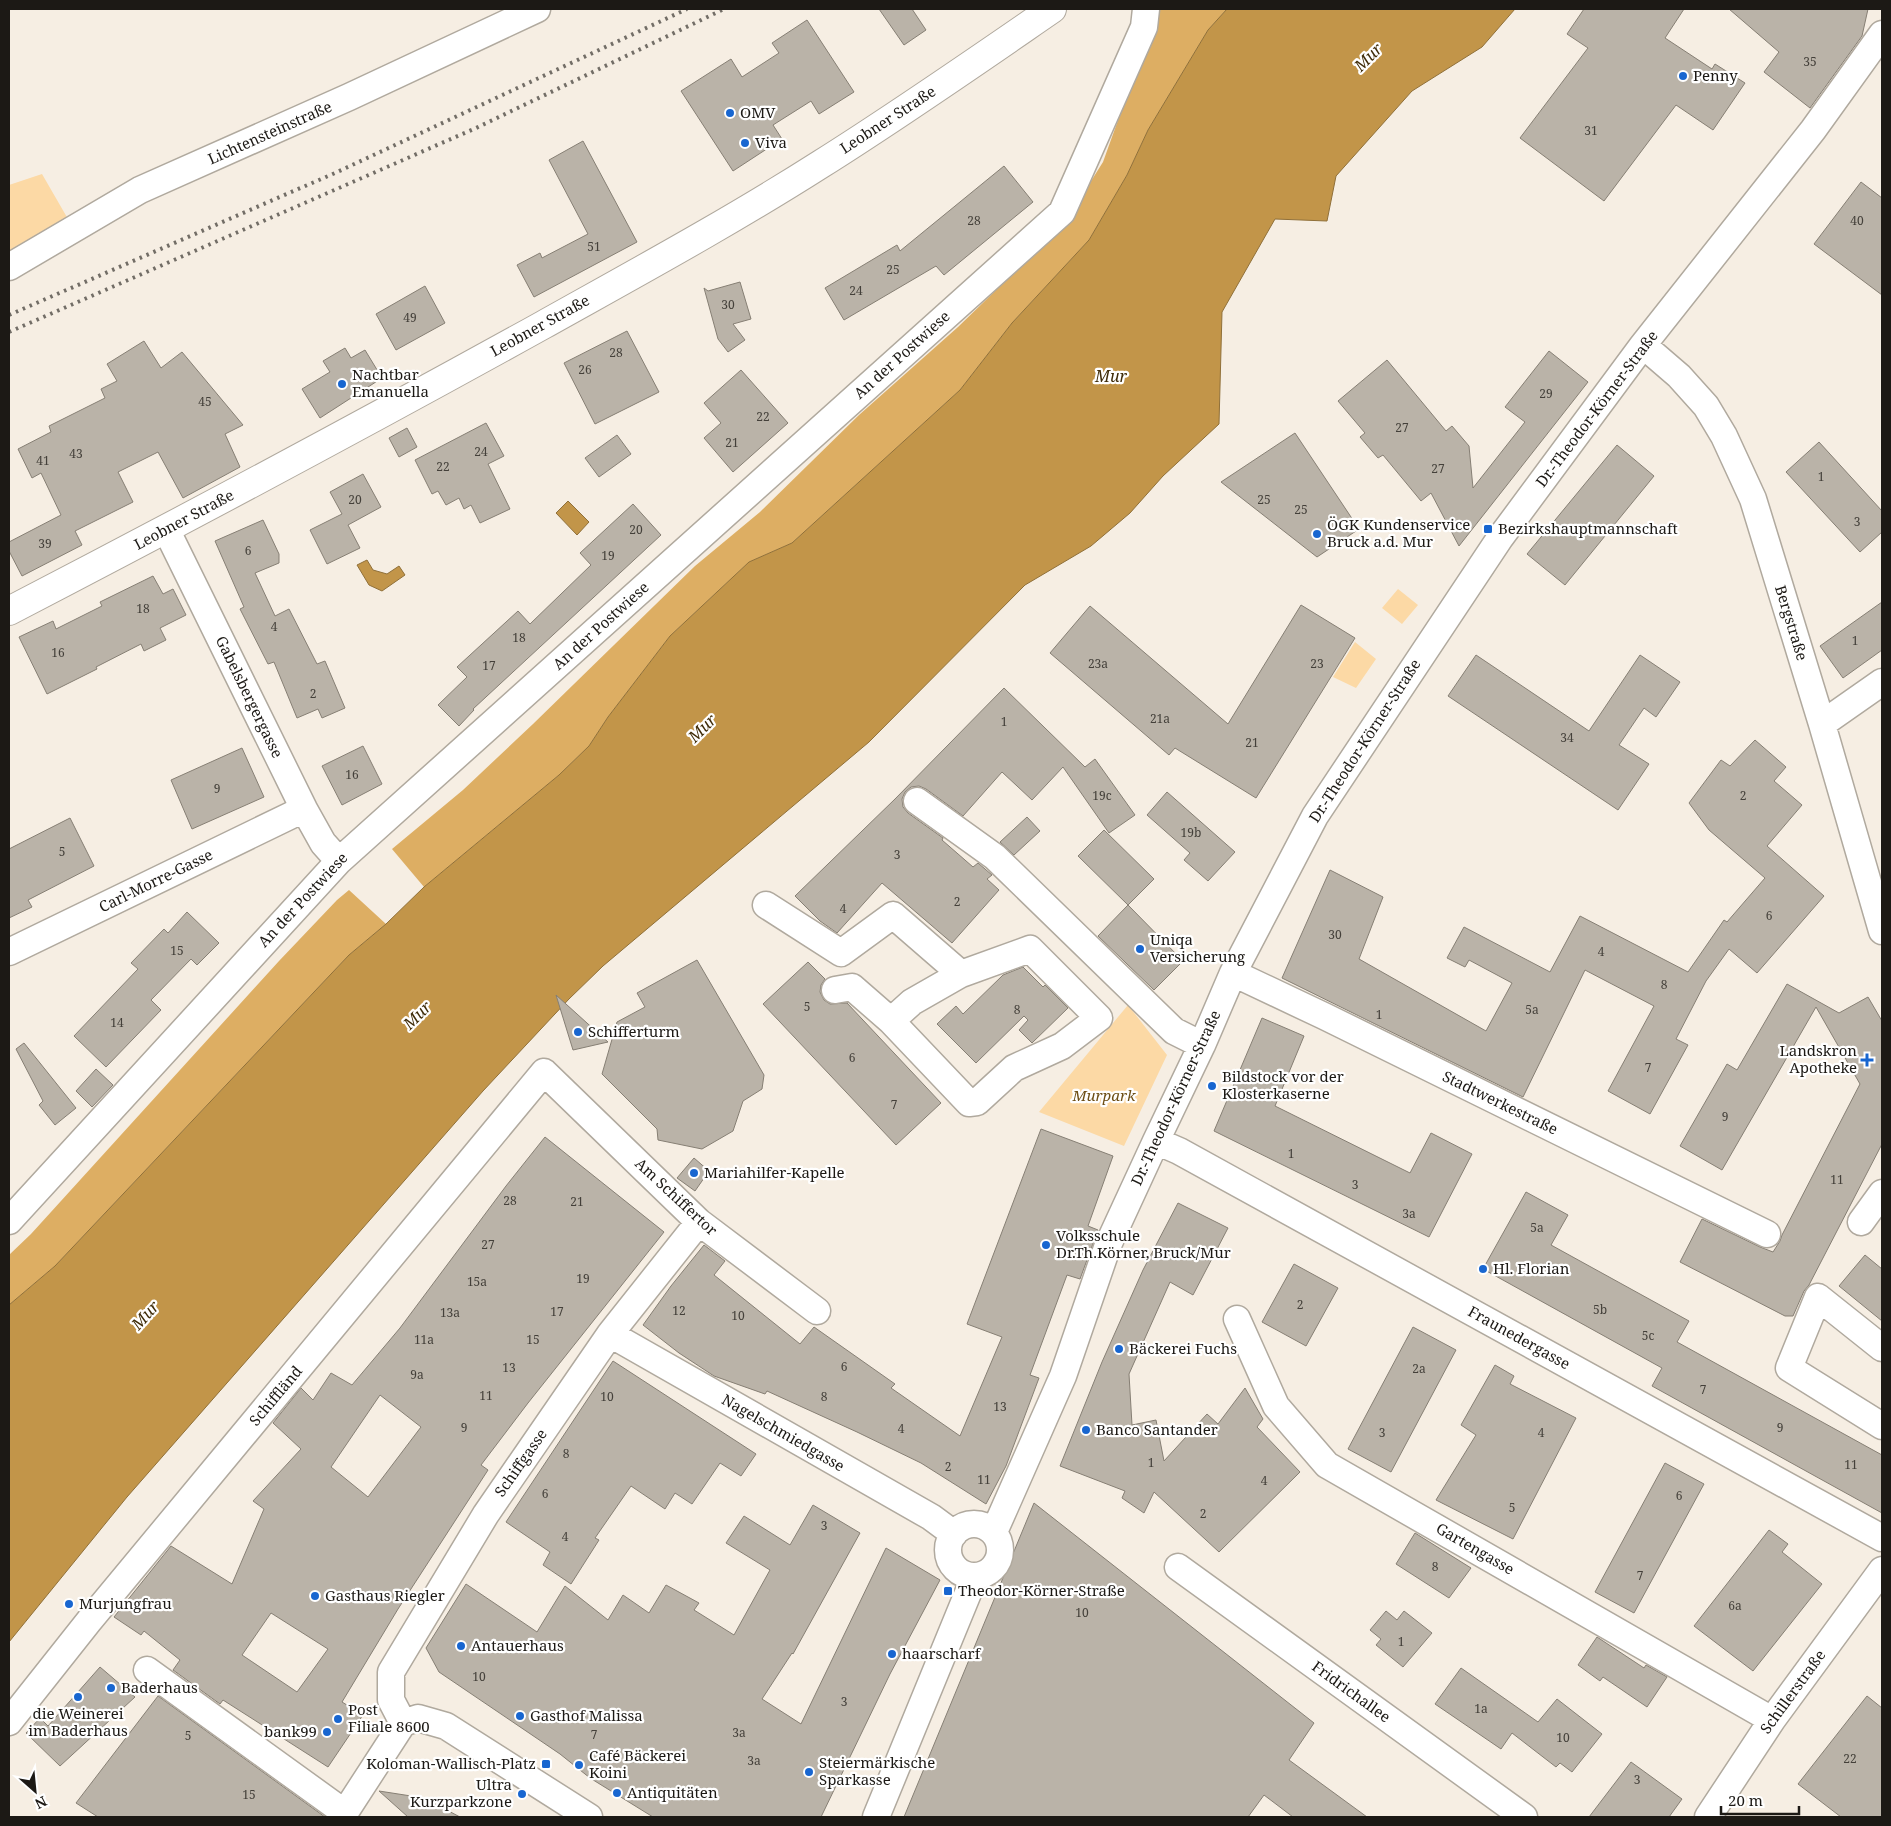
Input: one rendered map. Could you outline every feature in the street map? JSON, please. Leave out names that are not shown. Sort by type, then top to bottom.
[{"type":"main road","name":"Leobner Straße","points":[[9,611],[409,400],[708,233],[905,110],[1052,9]]},
{"type":"street","name":"Lichtensteinstraße","points":[[9,266],[140,190],[349,98],[537,9]]},
{"type":"street","name":"An der Postwiese","points":[[9,1221],[339,860],[1062,212],[1144,27],[1146,9]]},
{"type":"street","name":"Dr.-Theodor-Körner-Straße","points":[[994,1532],[1063,1376],[1108,1245],[1202,1045],[1233,973],[1319,809],[1500,538],[1644,345],[1813,130],[1882,34]]},
{"type":"street","name":"Bergstraße","points":[[1644,345],[1679,376],[1706,406],[1724,436],[1752,499],[1822,724],[1882,931]]},
{"type":"street","name":"Gabelsbergergasse","points":[[166,529],[304,809],[323,843],[339,860]]},
{"type":"street","points":[[1822,724],[1882,682]]},
{"type":"street","points":[[917,801],[995,857],[1174,1031],[1202,1045]]},
{"type":"street","name":"Carl-Morre-Gasse","points":[[9,952],[304,809]]},
{"type":"street","points":[[766,905],[841,953],[893,915],[961,974]]},
{"type":"street","points":[[891,1021],[912,1002],[961,974],[1030,948],[1099,1018]]},
{"type":"street","name":"Stadtwerkestraße","points":[[1233,973],[1767,1234]]},
{"type":"street","points":[[835,990],[852,987],[891,1021],[972,1104],[977,1102],[1014,1068],[1062,1046],[1099,1018],[1129,987]]},
{"type":"street","name":"Am Schiffertor","points":[[544,1072],[699,1222],[818,1311]]},
{"type":"street","name":"Schiffländ","points":[[9,1722],[89,1622],[544,1072]]},
{"type":"street","name":"Fraunedergasse","points":[[1156,1140],[1882,1538]]},
{"type":"street","points":[[1861,1222],[1882,1193]]},
{"type":"street","name":"Schiffgasse","points":[[404,1723],[391,1700],[391,1672],[486,1514],[610,1334],[699,1222]]},
{"type":"street","points":[[1882,1348],[1818,1296],[1789,1368],[1882,1426]]},
{"type":"street","name":"Gartengasse","points":[[1237,1320],[1276,1406],[1327,1465],[1772,1720]]},
{"type":"street","name":"Nagelschmiedgasse","points":[[610,1334],[931,1518],[954,1534]]},
{"type":"street","points":[[973,1524],[994,1532],[1000,1552],[993,1567],[987,1572],[975,1576],[963,1574],[950,1562],[948,1545],[954,1534],[964,1526],[973,1524]]},
{"type":"street","name":"Fridrichallee","points":[[1178,1568],[1524,1817]]},
{"type":"street","name":"Schillerstraße","points":[[1708,1817],[1772,1720],[1882,1570]]},
{"type":"street","points":[[876,1817],[975,1576]]},
{"type":"street","points":[[147,1670],[341,1812],[404,1723],[418,1718],[446,1726],[589,1817]]},
{"type":"green space","points":[[42,174],[68,219],[9,257],[9,185]]},
{"type":"green space","points":[[1398,589],[1418,605],[1402,624],[1382,608]]},
{"type":"green space","points":[[1355,642],[1376,659],[1356,688],[1333,677]]},
{"type":"green space","name":"Murpark","points":[[1128,1005],[1167,1055],[1124,1146],[1039,1112]]},
{"type":"shaded area","points":[[1155,9],[1227,9],[1208,30],[1148,130],[1127,175],[1089,240],[1012,323],[960,390],[792,543],[749,562],[670,636],[608,717],[589,746],[559,775],[424,887],[392,849],[463,790],[695,566],[760,512],[859,415],[958,327],[1064,224],[1103,162]]},
{"type":"shaded area","points":[[349,890],[386,924],[349,955],[55,1266],[9,1305],[9,1255],[31,1234],[279,961],[337,900]]},
{"type":"water","name":"Mur","points":[[1227,9],[1515,9],[1482,47],[1412,91],[1336,176],[1327,221],[1275,219],[1222,312],[1219,424],[1163,476],[1130,513],[1091,546],[1025,585],[869,742],[603,966],[569,999],[483,1091],[127,1497],[9,1642],[9,1305],[55,1266],[349,955],[386,924],[424,887],[559,775],[589,746],[608,717],[670,636],[749,562],[792,543],[960,390],[1012,323],[1089,240],[1127,175],[1148,130],[1208,30]]},
{"type":"water","points":[[568,501],[589,522],[577,535],[556,513]]},
{"type":"water","points":[[367,560],[373,570],[387,574],[399,566],[405,575],[382,591],[369,585],[357,565]]},
{"type":"building","points":[[879,9],[912,9],[926,30],[904,45]]},
{"type":"building","points":[[1584,9],[1684,9],[1665,38],[1712,69],[1715,64],[1745,83],[1713,130],[1676,105],[1604,201],[1520,138],[1588,48],[1567,34]]},
{"type":"building","points":[[1729,9],[1868,9],[1862,36],[1810,108],[1764,72],[1779,52]]},
{"type":"building","points":[[807,20],[854,92],[819,114],[811,101],[773,125],[782,139],[733,171],[681,91],[731,59],[742,77],[779,53],[772,43]]},
{"type":"building","points":[[583,141],[637,242],[534,297],[517,265],[540,253],[542,258],[588,234],[549,160]]},
{"type":"building","points":[[1004,166],[1033,202],[944,275],[936,266],[844,320],[825,288],[897,245],[900,251]]},
{"type":"building","points":[[1861,182],[1882,198],[1882,295],[1814,244]]},
{"type":"building","points":[[740,282],[751,319],[733,324],[745,340],[728,352],[718,339],[704,288],[708,291]]},
{"type":"building","points":[[425,286],[445,323],[396,350],[376,314]]},
{"type":"building","points":[[627,331],[659,392],[595,424],[564,363]]},
{"type":"building","points":[[144,341],[161,368],[182,352],[243,425],[225,434],[240,467],[183,498],[158,452],[118,472],[133,502],[75,531],[82,545],[22,576],[9,551],[9,542],[61,515],[41,473],[32,478],[18,449],[51,432],[49,426],[105,398],[101,389],[117,381],[107,364]]},
{"type":"building","name":"Nachtbar Emanuella","points":[[345,348],[351,358],[365,350],[382,378],[320,418],[302,389],[330,372],[323,361]]},
{"type":"building","points":[[1549,351],[1588,382],[1459,546],[1431,493],[1421,501],[1383,455],[1378,458],[1360,437],[1365,433],[1338,401],[1387,360],[1446,431],[1452,426],[1469,446],[1473,488],[1525,422],[1505,407]]},
{"type":"building","points":[[741,370],[788,423],[733,472],[704,438],[721,423],[704,403]]},
{"type":"building","points":[[486,423],[504,456],[488,464],[510,509],[480,523],[471,505],[464,509],[459,498],[446,505],[438,491],[432,494],[415,460]]},
{"type":"building","points":[[407,428],[417,447],[399,457],[389,438]]},
{"type":"building","points":[[1295,433],[1359,529],[1317,557],[1221,482]]},
{"type":"building","points":[[617,435],[631,454],[599,477],[585,458]]},
{"type":"building","points":[[1819,442],[1882,511],[1882,532],[1860,552],[1786,472]]},
{"type":"building","points":[[1617,445],[1654,476],[1565,585],[1527,554]]},
{"type":"building","points":[[363,474],[381,507],[348,525],[360,548],[327,564],[310,530],[342,514],[330,492]]},
{"type":"building","points":[[633,504],[661,535],[473,709],[459,726],[438,705],[467,677],[457,667],[518,611],[530,624],[591,565],[580,553]]},
{"type":"building","points":[[263,520],[279,554],[279,563],[255,573],[275,616],[289,609],[317,664],[325,661],[345,708],[322,718],[318,709],[297,718],[274,662],[268,664],[240,609],[244,607],[215,541]]},
{"type":"building","points":[[153,576],[163,594],[173,589],[186,615],[160,628],[166,640],[144,651],[141,644],[47,694],[19,637],[53,621],[56,629],[102,606],[100,602]]},
{"type":"building","points":[[1882,602],[1882,650],[1843,678],[1820,646]]},
{"type":"building","points":[[1301,605],[1355,638],[1256,798],[1175,748],[1169,755],[1050,653],[1090,606],[1228,724]]},
{"type":"building","points":[[1476,655],[1589,731],[1640,655],[1680,682],[1656,717],[1644,708],[1619,745],[1649,764],[1618,810],[1448,696]]},
{"type":"building","points":[[1004,688],[1085,767],[1095,759],[1135,815],[1109,833],[1063,767],[1032,800],[1002,772],[963,816],[926,789],[919,786],[911,787],[905,792],[902,799],[903,807],[908,813],[943,838],[942,840],[973,867],[978,863],[992,875],[987,879],[999,890],[952,943],[882,883],[837,933],[820,921],[795,896],[895,799]]},
{"type":"building","points":[[1755,740],[1786,767],[1774,781],[1802,805],[1767,846],[1824,896],[1757,973],[1729,949],[1706,981],[1676,1039],[1688,1045],[1650,1114],[1608,1091],[1654,1006],[1585,970],[1523,1097],[1282,978],[1330,870],[1383,897],[1359,959],[1486,1031],[1512,983],[1469,960],[1465,967],[1447,958],[1464,927],[1550,972],[1580,916],[1688,972],[1724,920],[1727,922],[1765,878],[1709,830],[1689,803],[1721,760],[1730,766]]},
{"type":"building","points":[[363,746],[382,784],[342,805],[322,766]]},
{"type":"building","points":[[242,748],[264,797],[192,829],[171,780]]},
{"type":"building","points":[[1167,792],[1235,852],[1208,881],[1184,860],[1190,853],[1147,815]]},
{"type":"building","points":[[1027,817],[1040,831],[1014,855],[1000,842]]},
{"type":"building","points":[[70,818],[94,866],[28,900],[32,907],[9,918],[9,849]]},
{"type":"building","points":[[1104,830],[1154,879],[1128,905],[1078,856]]},
{"type":"building","name":"Uniqa Versicherung","points":[[1128,905],[1183,961],[1154,990],[1098,936]]},
{"type":"building","points":[[187,912],[219,943],[197,965],[191,959],[151,1000],[161,1010],[106,1067],[74,1036],[138,969],[131,963],[164,929],[168,933]]},
{"type":"building","points":[[697,960],[764,1075],[762,1089],[743,1101],[733,1131],[702,1149],[658,1140],[657,1129],[602,1074],[617,1022],[645,1007],[637,993]]},
{"type":"building","points":[[808,962],[825,979],[821,985],[820,992],[824,1000],[830,1004],[847,1003],[941,1103],[896,1145],[763,1004]]},
{"type":"building","points":[[1023,967],[1043,987],[1045,985],[1068,1008],[1032,1043],[1019,1030],[1028,1020],[1024,1016],[976,1063],[937,1024],[956,1006],[963,1014],[1003,975]]},
{"type":"building","points":[[1787,984],[1839,1013],[1868,997],[1882,1021],[1882,1144],[1809,1285],[1804,1291],[1793,1316],[1785,1316],[1680,1262],[1702,1219],[1773,1252],[1860,1084],[1816,1007],[1722,1170],[1680,1146],[1727,1064],[1737,1070]]},
{"type":"building","points":[[556,995],[608,1042],[573,1050]]},
{"type":"building","points":[[1262,1018],[1304,1036],[1275,1106],[1410,1173],[1431,1133],[1472,1154],[1429,1237],[1214,1131]]},
{"type":"building","points":[[24,1043],[76,1108],[55,1125],[39,1105],[43,1101],[16,1049]]},
{"type":"building","points":[[96,1069],[113,1085],[92,1107],[76,1091]]},
{"type":"building","points":[[1041,1129],[1113,1156],[1088,1226],[1098,1230],[1080,1279],[1067,1275],[1030,1375],[1039,1378],[1006,1466],[986,1504],[921,1463],[857,1432],[767,1391],[765,1394],[714,1376],[679,1353],[643,1325],[704,1245],[725,1261],[714,1275],[800,1344],[814,1327],[895,1384],[891,1388],[960,1436],[1002,1337],[967,1324]]},
{"type":"building","points":[[545,1137],[664,1232],[481,1465],[488,1470],[398,1609],[342,1702],[363,1715],[328,1767],[223,1700],[220,1704],[173,1670],[180,1660],[144,1631],[141,1635],[114,1617],[171,1546],[232,1584],[264,1509],[253,1501],[301,1449],[273,1423],[301,1388],[313,1400],[331,1373],[352,1385],[400,1328]],"holes":[[[380,1395],[421,1427],[368,1497],[331,1467]],[[271,1613],[328,1649],[297,1692],[242,1655]]]},
{"type":"building","name":"Mariahilfer-Kapelle","points":[[694,1158],[709,1171],[695,1191],[677,1178]]},
{"type":"building","points":[[1526,1192],[1568,1215],[1551,1245],[1689,1321],[1677,1342],[1882,1455],[1882,1513],[1652,1386],[1662,1368],[1483,1269]]},
{"type":"building","points":[[1178,1203],[1228,1228],[1193,1295],[1170,1282],[1129,1374],[1132,1425],[1156,1420],[1164,1461],[1207,1414],[1218,1424],[1245,1388],[1263,1419],[1257,1427],[1300,1472],[1219,1552],[1154,1492],[1144,1513],[1122,1498],[1125,1491],[1060,1466],[1102,1362],[1143,1270]]},
{"type":"building","points":[[1865,1255],[1882,1269],[1882,1321],[1839,1286]]},
{"type":"building","points":[[1294,1264],[1338,1288],[1306,1346],[1262,1322]]},
{"type":"building","points":[[1413,1327],[1456,1350],[1391,1472],[1348,1449]]},
{"type":"building","points":[[613,1361],[756,1454],[741,1476],[720,1463],[692,1504],[675,1493],[665,1509],[631,1486],[595,1538],[599,1540],[571,1584],[543,1565],[550,1552],[506,1522]]},
{"type":"building","points":[[1495,1365],[1514,1376],[1510,1384],[1576,1418],[1513,1539],[1436,1500],[1476,1435],[1461,1425]]},
{"type":"building","points":[[1665,1463],[1704,1484],[1634,1613],[1595,1592]]},
{"type":"building","points":[[1034,1503],[1314,1723],[1289,1760],[1367,1817],[1293,1817],[1264,1795],[1248,1817],[904,1817]]},
{"type":"building","points":[[813,1505],[860,1533],[793,1654],[762,1699],[801,1724],[886,1548],[940,1580],[890,1674],[821,1817],[653,1817],[590,1778],[560,1754],[439,1672],[426,1648],[466,1584],[537,1632],[565,1586],[608,1620],[623,1595],[649,1613],[666,1585],[699,1603],[694,1610],[734,1635],[770,1570],[726,1543],[744,1516],[790,1545]]},
{"type":"building","points":[[1769,1530],[1788,1544],[1782,1552],[1822,1584],[1753,1671],[1694,1626]]},
{"type":"building","points":[[1415,1533],[1471,1568],[1449,1598],[1396,1564]]},
{"type":"building","points":[[1386,1611],[1397,1620],[1404,1611],[1432,1633],[1403,1667],[1376,1645],[1381,1639],[1370,1630]]},
{"type":"building","points":[[1597,1637],[1644,1668],[1646,1665],[1667,1677],[1647,1707],[1603,1677],[1600,1681],[1578,1665]]},
{"type":"building","points":[[100,1667],[135,1697],[60,1766],[26,1733],[40,1718],[48,1726]]},
{"type":"building","points":[[1461,1668],[1538,1722],[1557,1699],[1602,1734],[1572,1772],[1560,1763],[1556,1767],[1512,1733],[1501,1749],[1435,1704]]},
{"type":"building","points":[[158,1696],[325,1817],[98,1817],[76,1803]]},
{"type":"building","points":[[1867,1696],[1882,1708],[1882,1817],[1841,1817],[1798,1784]]},
{"type":"building","points":[[1631,1762],[1682,1799],[1669,1817],[1589,1817]]},
{"type":"building","points":[[379,1791],[424,1798],[460,1817],[408,1817]]},
{"type":"railway","points":[[9,315],[335,173],[687,9]]},
{"type":"railway","points":[[9,332],[474,129],[724,9]]},
{"type":"place","name":"Penny","points":[[1683,76]]},
{"type":"place","name":"OMV","points":[[730,113]]},
{"type":"place","name":"Viva","points":[[745,143]]},
{"type":"place","name":"Nachtbar Emanuella","points":[[342,384]]},
{"type":"place","name":"Bezirkshauptmannschaft","points":[[1488,529]]},
{"type":"place","name":"ÖGK Kundenservice Bruck a.d. Mur","points":[[1317,534]]},
{"type":"place","name":"Uniqa Versicherung","points":[[1140,949]]},
{"type":"place","name":"Schifferturm","points":[[578,1032]]},
{"type":"place","name":"Landskron Apotheke","points":[[1867,1060]]},
{"type":"place","name":"Bildstock vor der Klosterkaserne","points":[[1212,1086]]},
{"type":"place","name":"Mariahilfer-Kapelle","points":[[694,1173]]},
{"type":"place","name":"Volksschule Dr.Th.Körner, Bruck/Mur","points":[[1046,1245]]},
{"type":"place","name":"Hl. Florian","points":[[1483,1269]]},
{"type":"place","name":"Bäckerei Fuchs","points":[[1119,1349]]},
{"type":"place","name":"Banco Santander","points":[[1086,1430]]},
{"type":"place","name":"Theodor-Körner-Straße","points":[[948,1591]]},
{"type":"place","name":"Gasthaus Riegler","points":[[315,1596]]},
{"type":"place","name":"Murjungfrau","points":[[69,1604]]},
{"type":"place","name":"Antauerhaus","points":[[461,1646]]},
{"type":"place","name":"haarscharf","points":[[892,1654]]},
{"type":"place","name":"Baderhaus","points":[[111,1688]]},
{"type":"place","name":"die Weinerei im Baderhaus","points":[[78,1697]]},
{"type":"place","name":"Gasthof Malissa","points":[[520,1716]]},
{"type":"place","name":"Post Filiale 8600","points":[[338,1719]]},
{"type":"place","name":"bank99","points":[[327,1732]]},
{"type":"place","name":"Koloman-Wallisch-Platz","points":[[546,1764]]},
{"type":"place","name":"Café Bäckerei Koini","points":[[579,1765]]},
{"type":"place","name":"Steiermärkische Sparkasse","points":[[809,1772]]},
{"type":"place","name":"Antiquitäten","points":[[617,1793]]},
{"type":"place","name":"Ultra Kurzparkzone","points":[[522,1794]]}]
